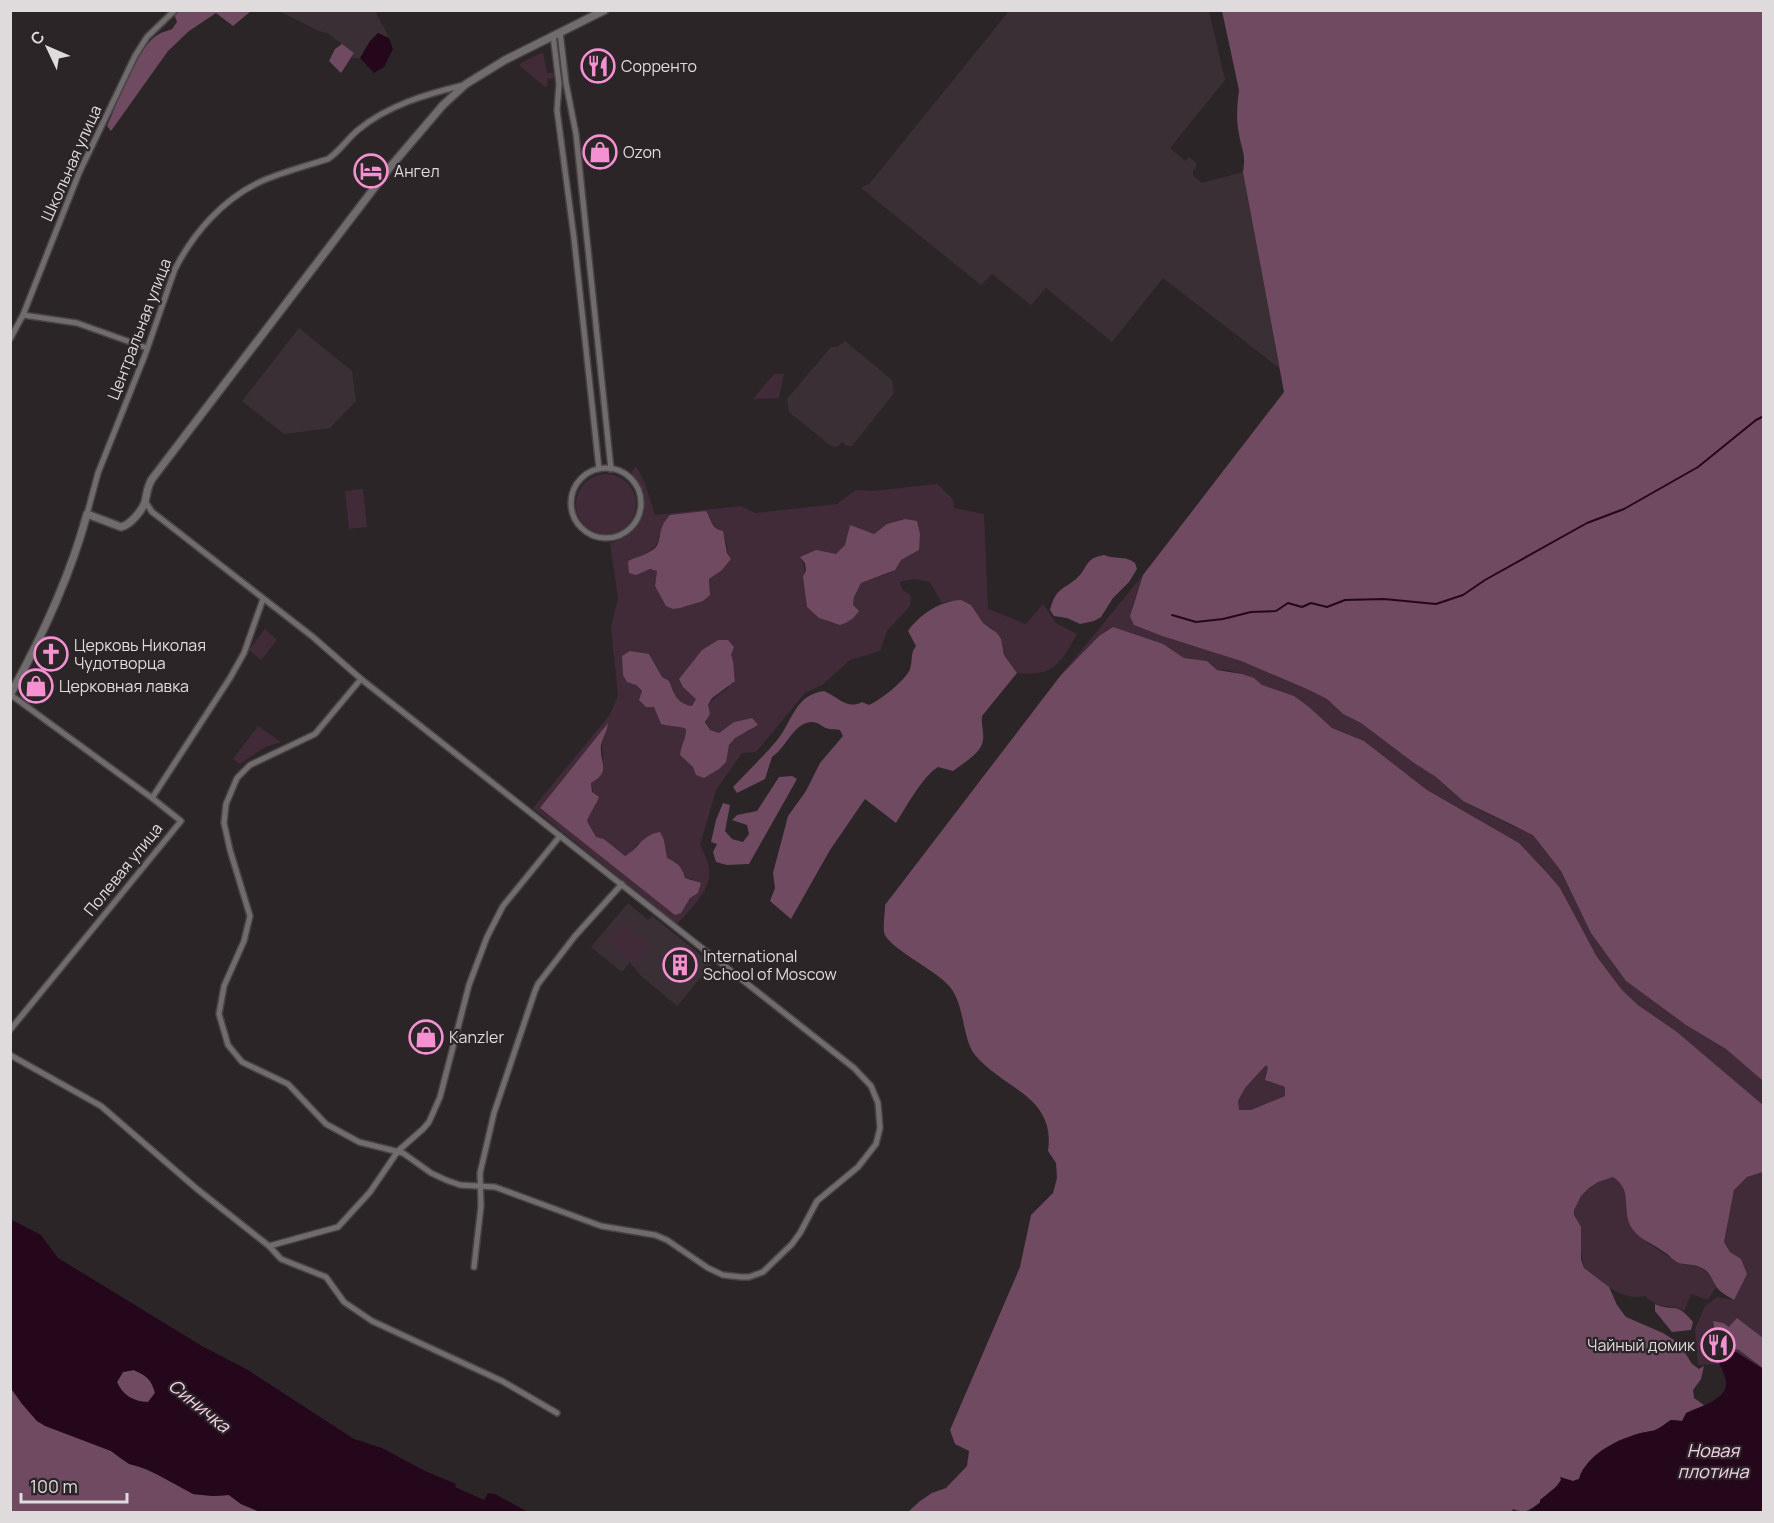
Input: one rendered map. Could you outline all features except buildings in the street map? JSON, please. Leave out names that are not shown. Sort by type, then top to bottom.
[{"type":"street","name":"Школьная улица","points":[[10,339],[23,315],[79,173],[135,56],[147,37],[175,10]]},
{"type":"street","points":[[87,514],[121,527],[131,521],[145,501],[147,486],[152,478],[428,121],[466,84],[505,60],[605,10]]},
{"type":"street","points":[[557,34],[576,134],[611,469]]},
{"type":"street","points":[[557,34],[560,84],[558,110],[599,469]]},
{"type":"street","name":"Центральная улица","points":[[11,695],[51,614],[75,555],[98,473],[182,255],[203,228],[230,201],[262,182],[328,159],[368,123],[410,100],[466,84]]},
{"type":"street","points":[[23,315],[77,323],[147,348]]},
{"type":"street","points":[[599,469],[611,469],[625,474],[634,482],[641,503],[634,524],[626,532],[605,539],[584,531],[576,522],[571,500],[580,480],[588,473],[599,469]]},
{"type":"street","points":[[145,501],[160,518],[313,638],[361,679],[863,1076],[871,1086],[879,1112],[880,1128],[876,1144],[858,1167],[817,1201],[792,1244],[763,1272],[749,1277],[731,1277],[716,1272],[667,1240],[655,1235],[601,1226],[495,1187],[460,1185],[446,1180],[398,1151],[359,1142],[326,1124],[288,1084],[242,1062],[233,1053],[228,1045],[219,1014],[225,986],[244,941],[250,916],[224,823],[226,804],[237,778],[250,765],[315,734],[361,679]]},
{"type":"street","name":"Полевая улица","points":[[10,1030],[181,821],[152,798],[244,653],[263,599]]},
{"type":"street","points":[[11,695],[152,798]]},
{"type":"street","points":[[269,1246],[338,1227],[370,1192],[398,1151],[423,1129],[441,1097],[469,985],[487,937],[509,898],[560,836]]},
{"type":"street","points":[[474,1267],[481,1206],[480,1173],[494,1113],[538,984],[575,936],[622,884]]},
{"type":"street","points":[[10,1055],[101,1106],[196,1189],[269,1246],[281,1259],[326,1277],[344,1302],[372,1321],[502,1381],[557,1413]]},
{"type":"shaded area","points":[[173,11],[251,11],[233,26],[216,13],[189,31],[168,51],[111,131],[107,126],[136,62],[151,40],[160,33],[172,29],[177,22]]},
{"type":"shaded area","points":[[279,11],[375,11],[391,41],[388,38],[370,41],[360,58],[352,58],[354,53],[327,33]]},
{"type":"shaded area","points":[[1009,11],[1209,11],[1225,80],[1170,148],[1185,161],[1189,157],[1196,163],[1193,176],[1202,183],[1243,172],[1279,368],[1163,278],[1112,342],[1046,288],[1031,305],[992,274],[981,285],[861,188],[870,183]]},
{"type":"shaded area","points":[[1222,11],[1763,11],[1763,1081],[1726,1049],[1686,1025],[1626,981],[1591,933],[1561,871],[1533,835],[1463,801],[1436,777],[1361,723],[1343,714],[1327,699],[1241,661],[1134,625],[1130,616],[1143,575],[1284,392],[1243,172],[1244,156],[1237,118],[1239,90]]},
{"type":"shaded area","points":[[342,44],[354,53],[341,73],[329,61],[335,49]]},
{"type":"shaded area","points":[[543,52],[547,73],[553,73],[554,78],[547,79],[548,86],[545,87],[520,66],[521,63]]},
{"type":"shaded area","points":[[299,328],[352,371],[356,401],[330,428],[284,434],[242,401]]},
{"type":"shaded area","points":[[845,341],[892,380],[894,393],[852,446],[847,446],[842,442],[837,447],[831,446],[789,412],[787,399],[831,347],[837,347]]},
{"type":"shaded area","points":[[774,374],[784,374],[779,398],[753,399]]},
{"type":"shaded area","points":[[636,466],[644,481],[655,515],[741,506],[755,513],[837,504],[856,490],[872,491],[937,484],[953,499],[954,508],[984,514],[988,609],[1026,624],[1043,604],[1056,623],[1077,634],[1055,666],[1040,673],[1017,673],[1004,655],[1001,639],[991,627],[983,623],[971,605],[950,601],[942,603],[930,582],[914,579],[900,582],[902,589],[911,596],[910,606],[887,631],[880,651],[850,660],[822,685],[805,693],[756,752],[742,753],[716,790],[700,845],[707,858],[708,881],[701,897],[677,924],[533,808],[609,716],[618,696],[611,627],[618,598],[610,543],[622,539],[631,532],[639,524],[643,515],[644,494],[631,473]],"holes":[[[710,517],[723,536],[731,559],[722,570],[709,579],[710,595],[703,601],[673,609],[655,586],[657,571],[650,569],[643,571],[628,561],[652,549],[659,535]],[[905,519],[917,522],[919,550],[901,560],[889,573],[861,583],[853,605],[833,623],[819,618],[807,607],[804,568],[800,557],[836,554],[845,545],[866,532],[874,534],[887,524]],[[718,640],[731,658],[734,667],[728,688],[708,705],[706,716],[710,730],[719,733],[734,722],[752,718],[750,731],[735,738],[725,762],[693,767],[680,755],[686,729],[661,724],[651,702],[623,675],[623,666],[649,654],[662,677],[673,689],[675,698],[682,704],[692,706],[697,699],[683,687],[679,679],[702,650]],[[607,733],[602,741],[603,760],[591,783],[596,806],[590,812],[587,821],[596,837],[604,839],[625,856],[633,852],[637,844],[664,840],[667,859],[676,862],[684,878],[693,879],[698,893],[690,898],[681,913],[540,809]]]},
{"type":"shaded area","points":[[600,474],[612,474],[623,479],[631,487],[636,504],[634,516],[623,529],[612,534],[600,534],[589,529],[581,521],[576,510],[576,498],[581,487],[589,479]]},
{"type":"shaded area","points":[[363,489],[367,527],[349,529],[345,491]]},
{"type":"shaded area","points":[[706,511],[714,526],[723,531],[727,553],[731,559],[722,570],[709,579],[710,595],[703,601],[673,609],[666,606],[655,586],[657,571],[650,569],[636,575],[629,573],[628,561],[656,547],[663,524],[670,515]]},
{"type":"shaded area","points":[[905,519],[917,521],[920,534],[919,550],[901,560],[895,570],[861,583],[853,605],[859,611],[853,618],[840,625],[819,618],[807,607],[803,577],[806,570],[805,563],[800,557],[816,550],[836,554],[845,545],[850,525],[874,534],[887,524]]},
{"type":"shaded area","points":[[1104,555],[1124,558],[1135,563],[1137,569],[1101,617],[1080,624],[1067,618],[1054,616],[1050,610],[1057,594],[1080,575],[1090,561]]},
{"type":"shaded area","points":[[1143,575],[1132,607],[1134,625],[1241,661],[1327,699],[1343,714],[1361,723],[1436,777],[1463,801],[1533,835],[1561,871],[1591,932],[1626,981],[1686,1025],[1726,1049],[1763,1081],[1763,1105],[1677,1032],[1638,1005],[1622,990],[1597,957],[1560,888],[1519,843],[1427,790],[1364,741],[1332,728],[1309,707],[1262,685],[1254,678],[1228,670],[1217,670],[1207,661],[1184,658],[1113,627],[1099,636],[1061,675]]},
{"type":"shaded area","points":[[961,600],[971,605],[983,623],[997,633],[1001,639],[1004,655],[1017,673],[982,716],[982,745],[953,771],[938,767],[932,771],[915,792],[896,823],[865,799],[830,850],[791,919],[770,901],[775,888],[773,873],[788,816],[806,791],[820,763],[843,736],[840,730],[828,729],[814,722],[806,723],[795,731],[772,757],[765,779],[737,793],[733,787],[778,739],[801,703],[814,693],[824,691],[847,704],[862,702],[869,705],[892,690],[910,669],[916,646],[908,631],[918,619],[931,610],[946,603]]},
{"type":"shaded area","points":[[1113,627],[1163,644],[1184,658],[1207,661],[1217,670],[1254,678],[1262,685],[1294,696],[1332,728],[1364,741],[1427,790],[1519,843],[1560,888],[1597,957],[1622,990],[1638,1005],[1677,1032],[1763,1105],[1763,1172],[1747,1177],[1734,1190],[1724,1242],[1730,1252],[1741,1259],[1747,1274],[1734,1300],[1719,1290],[1705,1270],[1677,1262],[1634,1231],[1627,1217],[1623,1189],[1613,1177],[1589,1188],[1581,1196],[1574,1210],[1574,1215],[1581,1227],[1581,1259],[1584,1268],[1609,1287],[1617,1305],[1626,1317],[1663,1333],[1679,1343],[1692,1364],[1699,1369],[1704,1366],[1701,1379],[1693,1390],[1694,1398],[1704,1405],[1693,1410],[1682,1421],[1671,1420],[1656,1430],[1630,1436],[1609,1446],[1590,1461],[1583,1469],[1579,1479],[1561,1480],[1544,1499],[1533,1508],[1523,1512],[1512,1509],[1513,1512],[908,1512],[932,1493],[946,1488],[967,1466],[969,1451],[955,1444],[950,1430],[1020,1267],[1031,1215],[1053,1193],[1057,1178],[1056,1163],[1048,1151],[1048,1132],[1044,1118],[1036,1105],[975,1055],[968,1040],[955,994],[950,987],[893,945],[887,938],[884,932],[885,905],[1061,675],[1099,636]],"holes":[[[1266,1065],[1268,1068],[1265,1080],[1285,1087],[1285,1096],[1251,1110],[1239,1110],[1238,1101],[1245,1088]]]},
{"type":"shaded area","points":[[265,629],[277,640],[261,660],[249,650]]},
{"type":"shaded area","points":[[718,640],[728,640],[734,647],[731,655],[735,681],[712,698],[708,705],[710,714],[705,722],[710,730],[719,733],[734,722],[752,718],[758,725],[735,738],[729,745],[726,762],[704,778],[696,775],[693,767],[680,755],[686,729],[661,724],[654,707],[646,707],[639,700],[642,691],[636,685],[627,682],[623,675],[622,656],[630,651],[649,654],[662,677],[669,681],[677,698],[682,703],[692,706],[696,699],[683,687],[679,679],[702,650]]},
{"type":"shaded area","points":[[608,723],[601,745],[603,770],[601,775],[591,783],[592,792],[599,797],[587,821],[596,837],[604,839],[625,856],[648,836],[660,832],[667,858],[679,866],[685,878],[701,883],[698,893],[690,898],[681,913],[675,915],[540,808]]},
{"type":"shaded area","points":[[258,726],[281,742],[265,747],[240,764],[233,759]]},
{"type":"shaded area","points":[[792,776],[797,779],[749,864],[727,865],[716,862],[713,852],[717,844],[711,842],[723,803],[730,805],[725,831],[732,839],[743,842],[749,834],[747,825],[732,820],[737,815],[757,811],[779,777]]},
{"type":"shaded area","points":[[628,903],[648,920],[652,916],[712,964],[677,1006],[639,974],[630,962],[622,972],[591,947]]},
{"type":"shaded area","points":[[622,920],[652,945],[635,965],[606,940]]},
{"type":"shaded area","points":[[1266,1065],[1268,1082],[1285,1087],[1285,1096],[1251,1110],[1239,1111],[1237,1101],[1245,1088]]},
{"type":"shaded area","points":[[1763,1172],[1763,1369],[1736,1352],[1729,1352],[1719,1362],[1720,1364],[1698,1365],[1695,1329],[1705,1306],[1717,1297],[1734,1300],[1741,1259],[1730,1252],[1724,1242],[1734,1190],[1747,1177]]},
{"type":"shaded area","points":[[1613,1177],[1621,1182],[1627,1202],[1626,1211],[1646,1242],[1679,1263],[1700,1267],[1713,1277],[1716,1287],[1708,1300],[1691,1294],[1684,1311],[1656,1304],[1645,1296],[1628,1296],[1612,1289],[1584,1268],[1574,1210],[1581,1196],[1589,1188]]},
{"type":"shaded area","points":[[1655,1304],[1682,1311],[1693,1322],[1691,1330],[1672,1332],[1655,1311]]},
{"type":"shaded area","points":[[1737,1318],[1763,1338],[1763,1368],[1739,1350],[1725,1346],[1715,1330],[1713,1321],[1729,1327]]},
{"type":"shaded area","points":[[133,1370],[145,1376],[152,1385],[155,1393],[148,1402],[129,1397],[117,1382],[123,1372]]},
{"type":"shaded area","points":[[10,1388],[37,1421],[111,1451],[123,1460],[173,1481],[193,1494],[229,1495],[241,1504],[260,1512],[11,1512]]},
{"type":"water","points":[[378,33],[389,38],[393,49],[384,67],[374,73],[360,58],[370,41]]},
{"type":"water","name":"Синичка","points":[[10,1219],[41,1235],[58,1258],[202,1346],[248,1370],[354,1439],[382,1448],[484,1500],[488,1493],[495,1494],[528,1512],[260,1512],[241,1504],[229,1495],[193,1494],[147,1469],[129,1464],[111,1451],[45,1426],[37,1421],[11,1388]],"holes":[[[134,1370],[145,1376],[154,1388],[155,1393],[148,1402],[129,1397],[117,1382],[123,1372]]]},
{"type":"water","name":"Новая плотина","points":[[1736,1352],[1763,1369],[1763,1512],[1520,1512],[1529,1511],[1540,1503],[1540,1500],[1557,1486],[1561,1480],[1560,1477],[1573,1481],[1579,1479],[1583,1469],[1590,1461],[1608,1446],[1630,1436],[1656,1430],[1671,1420],[1682,1421],[1686,1413],[1718,1398],[1726,1388],[1725,1376],[1719,1362],[1723,1354]]},
{"type":"waterway","points":[[1172,615],[1196,622],[1223,619],[1251,612],[1276,611],[1288,603],[1302,607],[1311,603],[1327,607],[1345,600],[1384,599],[1436,604],[1463,595],[1485,580],[1587,523],[1624,509],[1698,467],[1764,416]]},
{"type":"place","name":"Сорренто","points":[[598,66]]},
{"type":"place","name":"Ozon","points":[[600,152]]},
{"type":"place","name":"Ангел","points":[[371,171]]},
{"type":"place","name":"Церковь Николая Чудотворца","points":[[51,654]]},
{"type":"place","name":"Церковная лавка","points":[[36,686]]},
{"type":"place","name":"International School of Moscow","points":[[680,965]]},
{"type":"place","name":"Kanzler","points":[[426,1037]]},
{"type":"place","name":"Чайный домик","points":[[1718,1345]]}]
